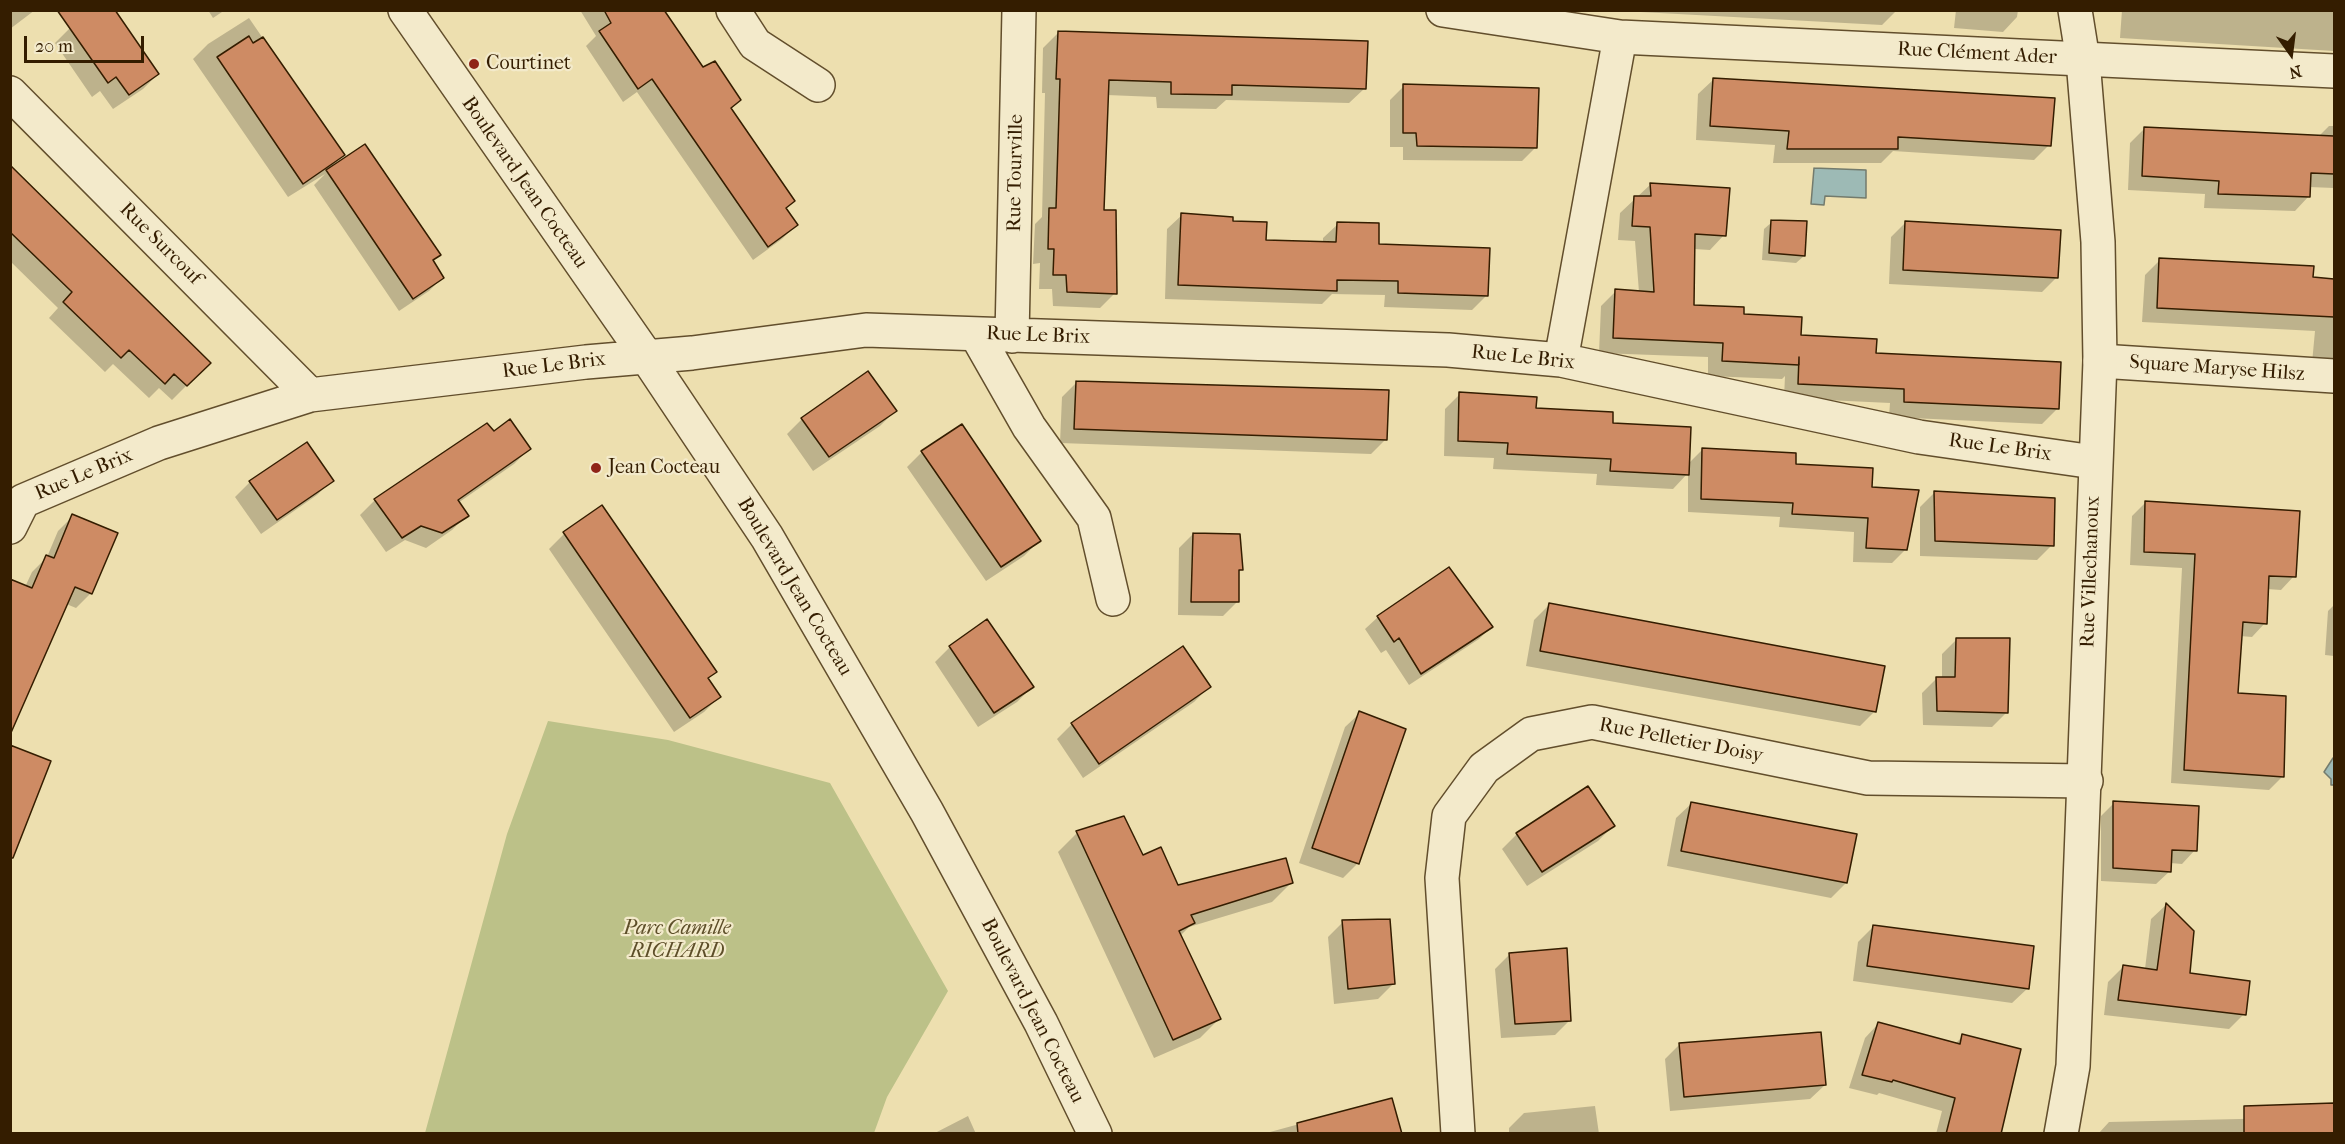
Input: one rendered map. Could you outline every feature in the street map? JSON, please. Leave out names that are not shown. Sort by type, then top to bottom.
[{"type":"street","name":"Boulevard Jean Cocteau","points":[[405,10],[646,356],[767,537],[927,812],[1041,1023],[1095,1134]]},
{"type":"street","points":[[733,10],[755,44],[818,85]]},
{"type":"street","name":"Rue Tourville","points":[[1012,336],[1019,10]]},
{"type":"street","name":"Rue Clément Ader","points":[[1443,10],[1620,37],[2334,71]]},
{"type":"street","name":"Rue Villechanoux","points":[[2061,1134],[2073,1066],[2086,781],[2094,462],[2100,362],[2098,242],[2083,60],[2075,10]]},
{"type":"street","points":[[1561,360],[1620,37]]},
{"type":"street","name":"Rue Surcouf","points":[[10,93],[310,395]]},
{"type":"street","name":"Rue Le Brix","points":[[10,527],[23,501],[159,443],[310,395],[646,356],[692,353],[866,330],[1448,350],[1561,360],[1919,437],[2094,462]]},
{"type":"street","points":[[976,334],[1029,427],[1094,518],[1113,599]]},
{"type":"street","name":"Square Maryse Hilsz","points":[[2100,362],[2334,376]]},
{"type":"street","name":"Rue Pelletier Doisy","points":[[1458,1134],[1442,878],[1449,816],[1484,768],[1531,734],[1592,722],[1868,778],[2086,781]]},
{"type":"green space","name":"Parc Camille RICHARD","points":[[548,721],[668,740],[830,783],[948,991],[887,1097],[874,1133],[425,1133],[507,834]]},
{"type":"water","points":[[1814,168],[1866,170],[1866,198],[1825,196],[1824,205],[1811,204]]},
{"type":"water","points":[[2333,758],[2334,785],[2331,785],[2331,779],[2324,772]]},
{"type":"building","points":[[57,10],[115,10],[159,74],[129,95],[116,77],[108,83]]},
{"type":"building","points":[[604,10],[664,10],[703,67],[715,61],[741,100],[731,108],[795,201],[786,208],[798,225],[768,247],[652,79],[638,89],[599,31],[611,23]]},
{"type":"building","points":[[1058,31],[1368,41],[1366,89],[1232,85],[1232,95],[1171,94],[1171,82],[1109,80],[1104,210],[1116,210],[1117,294],[1067,292],[1066,275],[1053,275],[1054,249],[1048,249],[1049,208],[1056,208],[1060,79],[1056,79]]},
{"type":"building","points":[[249,36],[253,43],[263,37],[345,155],[303,184],[217,57]]},
{"type":"building","points":[[1713,78],[2055,98],[2051,146],[1898,137],[1898,149],[1787,149],[1789,131],[1710,126]]},
{"type":"building","points":[[1403,84],[1539,88],[1537,148],[1417,146],[1416,133],[1403,133]]},
{"type":"building","points":[[2144,127],[2334,136],[2334,174],[2311,173],[2310,197],[2218,194],[2219,181],[2142,176]]},
{"type":"building","points":[[365,144],[441,255],[433,260],[444,278],[413,299],[326,170]]},
{"type":"building","points":[[10,165],[211,363],[187,386],[174,374],[165,384],[129,350],[121,358],[63,302],[72,292],[10,232]]},
{"type":"building","points":[[1650,183],[1730,188],[1726,236],[1695,234],[1694,305],[1744,307],[1744,314],[1802,317],[1801,335],[1877,339],[1876,353],[2061,362],[2059,409],[1904,402],[1904,389],[1798,384],[1799,365],[1722,361],[1723,343],[1613,338],[1615,289],[1654,292],[1650,227],[1632,226],[1634,196],[1651,196]]},
{"type":"building","points":[[1181,213],[1233,217],[1233,221],[1267,222],[1266,240],[1336,242],[1337,222],[1379,223],[1379,244],[1490,248],[1488,296],[1398,293],[1398,281],[1337,280],[1337,291],[1178,285]]},
{"type":"building","points":[[1771,220],[1807,221],[1805,256],[1769,253]]},
{"type":"building","points":[[1905,221],[2061,230],[2058,278],[1903,270]]},
{"type":"building","points":[[2159,258],[2314,266],[2313,277],[2334,279],[2334,317],[2157,308]]},
{"type":"building","points":[[868,371],[897,411],[829,457],[801,418]]},
{"type":"building","points":[[1076,381],[1389,390],[1387,440],[1074,429]]},
{"type":"building","points":[[1459,392],[1537,397],[1536,408],[1613,412],[1613,423],[1691,427],[1689,475],[1610,471],[1611,459],[1507,454],[1508,443],[1458,441]]},
{"type":"building","points":[[510,419],[531,449],[458,500],[469,516],[442,533],[421,526],[402,538],[374,499],[487,423],[494,431]]},
{"type":"building","points":[[962,424],[1041,541],[1001,567],[921,451]]},
{"type":"building","points":[[307,442],[334,481],[277,520],[249,481]]},
{"type":"building","points":[[1702,448],[1796,453],[1796,464],[1873,468],[1872,487],[1919,490],[1907,550],[1866,548],[1868,518],[1792,514],[1793,503],[1701,499]]},
{"type":"building","points":[[1934,491],[2055,498],[2054,546],[1935,541]]},
{"type":"building","points":[[2145,501],[2300,511],[2296,577],[2269,576],[2267,624],[2243,622],[2238,693],[2286,696],[2284,777],[2184,770],[2195,554],[2144,552]]},
{"type":"building","points":[[602,505],[717,672],[708,678],[721,697],[690,718],[563,532]]},
{"type":"building","points":[[72,514],[118,533],[92,594],[75,587],[10,735],[10,579],[32,588],[46,555],[54,558]]},
{"type":"building","points":[[1193,533],[1240,534],[1243,570],[1239,570],[1239,602],[1191,602]]},
{"type":"building","points":[[1449,567],[1493,627],[1421,674],[1399,638],[1394,642],[1377,616]]},
{"type":"building","points":[[1549,603],[1885,666],[1876,712],[1540,651]]},
{"type":"building","points":[[987,619],[1034,687],[994,713],[949,646]]},
{"type":"building","points":[[1956,638],[2010,638],[2008,713],[1937,711],[1936,677],[1955,677]]},
{"type":"building","points":[[1183,646],[1211,687],[1099,764],[1071,723]]},
{"type":"building","points":[[1359,711],[1406,729],[1359,864],[1312,848]]},
{"type":"building","points":[[10,745],[51,761],[13,858],[10,858]]},
{"type":"building","points":[[1588,786],[1615,826],[1542,872],[1516,833]]},
{"type":"building","points":[[2113,801],[2199,806],[2197,851],[2172,850],[2171,872],[2113,868]]},
{"type":"building","points":[[1691,802],[1857,834],[1847,883],[1681,851]]},
{"type":"building","points":[[1124,816],[1143,855],[1161,847],[1178,885],[1286,858],[1293,883],[1191,915],[1195,923],[1179,931],[1221,1019],[1173,1040],[1076,831]]},
{"type":"building","points":[[2166,903],[2194,931],[2190,973],[2250,981],[2246,1015],[2118,1000],[2123,965],[2157,970]]},
{"type":"building","points":[[1390,919],[1395,984],[1348,989],[1342,920]]},
{"type":"building","points":[[1873,925],[2034,946],[2029,989],[1867,966]]},
{"type":"building","points":[[1567,948],[1571,1021],[1515,1024],[1509,953]]},
{"type":"building","points":[[1878,1022],[1960,1044],[1962,1034],[2021,1049],[2001,1134],[1946,1134],[1955,1098],[1893,1080],[1892,1082],[1862,1075]]},
{"type":"building","points":[[1821,1032],[1826,1085],[1684,1097],[1679,1043]]},
{"type":"building","points":[[1392,1098],[1402,1134],[1298,1134],[1297,1123]]},
{"type":"building","points":[[2334,1103],[2334,1134],[2244,1134],[2244,1106]]},
{"type":"place","name":"Courtinet","points":[[474,64]]},
{"type":"place","name":"Jean Cocteau","points":[[596,468]]}]
